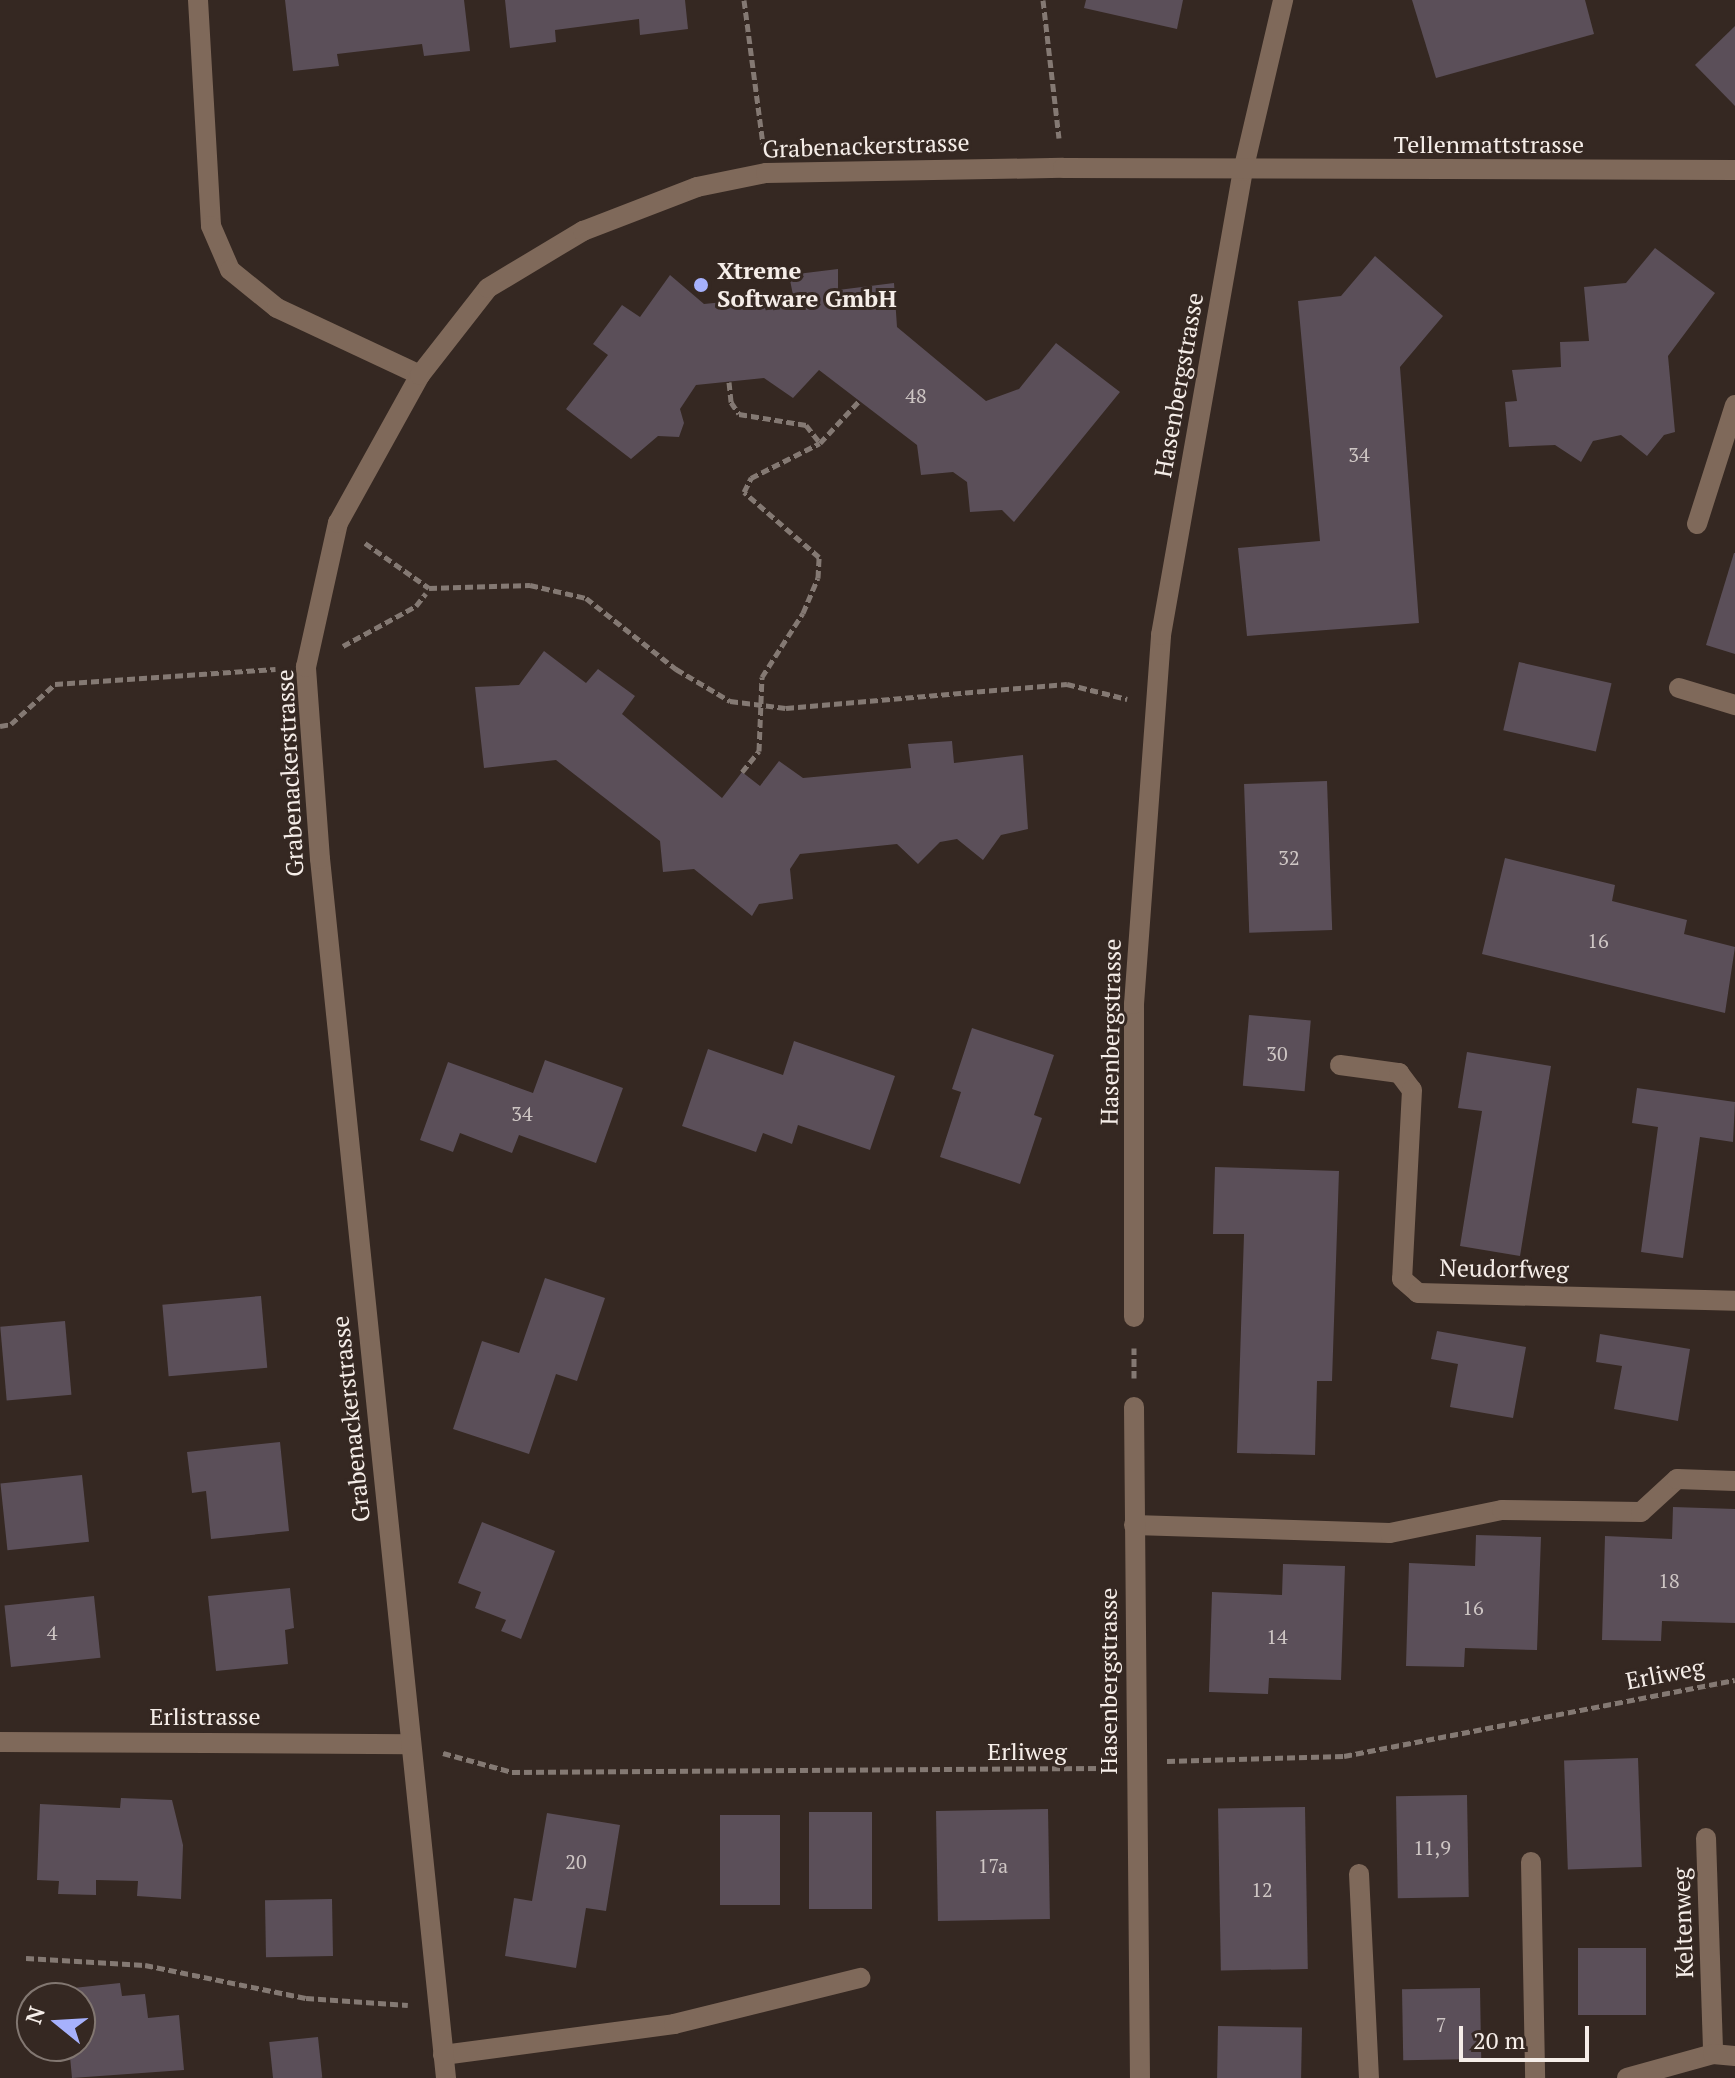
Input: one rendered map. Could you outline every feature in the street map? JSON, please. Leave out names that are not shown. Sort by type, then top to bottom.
[{"type":"street","points":[[198,0],[211,226],[230,270],[277,308],[420,375]]},
{"type":"street","name":"Hasenbergstrasse","points":[[1134,1317],[1134,1004],[1161,635],[1243,171],[1283,0]]},
{"type":"street","name":"Grabenackerstrasse","points":[[446,2078],[320,859],[306,667],[338,523],[420,375],[488,288],[583,231],[697,187],[766,173],[1063,168],[1243,171]]},
{"type":"street","name":"Tellenmattstrasse","points":[[1243,171],[1735,170]]},
{"type":"street","points":[[1697,524],[1735,405]]},
{"type":"street","points":[[1679,688],[1735,705]]},
{"type":"street","name":"Neudorfweg","points":[[1340,1065],[1399,1073],[1412,1090],[1402,1279],[1418,1293],[1735,1301]]},
{"type":"street","name":"Hasenbergstrasse","points":[[1134,1407],[1140,2078]]},
{"type":"street","points":[[1134,1525],[1390,1533],[1502,1510],[1641,1512],[1677,1479],[1735,1481]]},
{"type":"street","name":"Erlistrasse","points":[[0,1742],[411,1744]]},
{"type":"street","name":"Keltenweg","points":[[1706,1838],[1713,2054]]},
{"type":"street","points":[[1531,1862],[1535,2078]]},
{"type":"street","points":[[1359,1874],[1369,2078]]},
{"type":"street","points":[[443,2055],[674,2024],[860,1978]]},
{"type":"street","points":[[1627,2078],[1713,2054],[1735,2056]]},
{"type":"path","points":[[744,0],[766,173]]},
{"type":"path","points":[[1043,0],[1063,168]]},
{"type":"path","points":[[729,382],[731,402],[739,414],[806,425],[820,443]]},
{"type":"path","points":[[742,772],[759,751],[762,677],[803,613],[818,578],[819,557],[744,492],[751,478],[820,443],[859,401]]},
{"type":"path","points":[[338,523],[429,588],[530,585],[586,598],[676,669],[730,701],[786,708],[1067,684],[1155,706]]},
{"type":"path","points":[[0,726],[11,724],[55,684],[306,667],[416,606],[426,593]]},
{"type":"path","points":[[1134,1317],[1134,1407]]},
{"type":"path","name":"Erliweg","points":[[411,1744],[512,1772],[1099,1769],[1135,1763],[1344,1756],[1735,1680]]},
{"type":"path","points":[[26,1958],[145,1965],[306,1998],[437,2007]]},
{"type":"building","points":[[285,0],[464,0],[470,51],[424,56],[422,44],[337,54],[339,66],[293,71]]},
{"type":"building","points":[[505,0],[685,0],[688,29],[640,35],[639,19],[555,30],[556,42],[510,48]]},
{"type":"building","points":[[1086,0],[1183,0],[1177,29],[1084,8]]},
{"type":"building","points":[[1412,0],[1585,0],[1594,34],[1436,78]]},
{"type":"building","points":[[1735,26],[1735,106],[1695,65]]},
{"type":"building","points":[[1655,248],[1715,293],[1668,356],[1675,432],[1664,435],[1647,456],[1621,435],[1593,441],[1581,462],[1555,445],[1509,447],[1505,402],[1517,401],[1512,370],[1561,367],[1560,342],[1589,341],[1584,287],[1626,283]]},
{"type":"building","points":[[1375,256],[1443,316],[1400,367],[1419,623],[1247,636],[1238,548],[1320,541],[1298,301],[1341,296]]},
{"type":"building","points":[[838,269],[838,290],[894,283],[897,327],[986,401],[1019,389],[1056,343],[1120,392],[1014,522],[1002,510],[970,512],[967,482],[953,472],[921,475],[917,445],[819,370],[793,398],[764,378],[696,385],[680,409],[684,423],[679,437],[658,436],[631,459],[566,409],[608,355],[593,344],[622,305],[640,317],[670,275],[704,304],[793,295],[789,275]]},
{"type":"building","points":[[1735,553],[1735,654],[1706,645]]},
{"type":"building","points":[[544,651],[586,683],[598,669],[635,696],[622,714],[722,798],[742,772],[760,786],[779,761],[803,778],[911,768],[908,744],[952,741],[954,763],[1023,755],[1028,829],[1001,835],[983,860],[957,839],[940,842],[918,864],[897,844],[800,854],[790,869],[793,899],[759,904],[752,916],[694,869],[663,872],[660,841],[556,760],[484,768],[475,687],[519,685]]},
{"type":"building","points":[[1519,662],[1612,683],[1596,752],[1503,730]]},
{"type":"building","points":[[1327,781],[1332,930],[1249,933],[1244,784]]},
{"type":"building","points":[[1505,858],[1615,885],[1612,901],[1687,920],[1684,934],[1735,947],[1725,1013],[1482,954]]},
{"type":"building","points":[[1249,1015],[1311,1020],[1305,1091],[1243,1086]]},
{"type":"building","points":[[972,1028],[1054,1055],[1034,1115],[1042,1118],[1020,1184],[940,1157],[961,1092],[952,1089]]},
{"type":"building","points":[[794,1041],[895,1076],[870,1150],[798,1125],[792,1144],[763,1133],[756,1152],[682,1126],[708,1049],[783,1075]]},
{"type":"building","points":[[1467,1052],[1551,1066],[1520,1256],[1460,1246],[1482,1111],[1458,1108]]},
{"type":"building","points":[[545,1060],[623,1088],[596,1163],[519,1135],[512,1153],[460,1133],[453,1152],[420,1140],[448,1062],[533,1093]]},
{"type":"building","points":[[1637,1088],[1735,1102],[1733,1142],[1700,1137],[1683,1258],[1641,1252],[1658,1127],[1632,1123]]},
{"type":"building","points":[[1215,1167],[1339,1171],[1332,1381],[1317,1381],[1315,1455],[1237,1453],[1244,1234],[1213,1234]]},
{"type":"building","points":[[545,1278],[605,1298],[577,1381],[556,1374],[529,1454],[453,1429],[482,1341],[519,1353]]},
{"type":"building","points":[[261,1296],[267,1368],[169,1376],[162,1305]]},
{"type":"building","points":[[65,1321],[71,1395],[7,1400],[0,1327]]},
{"type":"building","points":[[1437,1331],[1526,1347],[1513,1418],[1450,1407],[1458,1364],[1431,1359]]},
{"type":"building","points":[[1600,1334],[1690,1349],[1678,1421],[1614,1409],[1622,1366],[1596,1362]]},
{"type":"building","points":[[280,1442],[289,1531],[211,1539],[206,1491],[192,1493],[187,1452]]},
{"type":"building","points":[[82,1475],[89,1542],[7,1550],[0,1484]]},
{"type":"building","points":[[1673,1507],[1735,1509],[1735,1623],[1662,1621],[1661,1641],[1602,1640],[1605,1536],[1672,1539]]},
{"type":"building","points":[[482,1522],[555,1551],[521,1639],[501,1631],[506,1620],[475,1608],[481,1592],[458,1583]]},
{"type":"building","points":[[1476,1535],[1541,1537],[1537,1650],[1465,1648],[1464,1667],[1406,1666],[1409,1563],[1475,1566]]},
{"type":"building","points":[[1283,1564],[1345,1566],[1341,1680],[1269,1678],[1268,1694],[1209,1692],[1212,1592],[1282,1595]]},
{"type":"building","points":[[290,1588],[294,1628],[285,1630],[288,1664],[216,1671],[208,1596]]},
{"type":"building","points":[[94,1596],[100,1658],[11,1667],[4,1605]]},
{"type":"building","points":[[1638,1758],[1642,1867],[1568,1870],[1564,1761]]},
{"type":"building","points":[[1467,1795],[1469,1897],[1398,1898],[1396,1796]]},
{"type":"building","points":[[121,1798],[172,1800],[183,1845],[181,1899],[137,1896],[138,1881],[96,1880],[96,1895],[58,1894],[59,1881],[37,1880],[40,1804],[120,1808]]},
{"type":"building","points":[[1305,1807],[1308,1969],[1221,1970],[1218,1809]]},
{"type":"building","points":[[1048,1809],[1050,1919],[938,1921],[936,1811]]},
{"type":"building","points":[[809,1812],[872,1812],[872,1909],[809,1909]]},
{"type":"building","points":[[547,1813],[620,1825],[606,1911],[586,1908],[576,1968],[505,1956],[514,1898],[532,1901]]},
{"type":"building","points":[[720,1815],[780,1815],[780,1905],[720,1905]]},
{"type":"building","points":[[332,1899],[333,1956],[266,1957],[265,1900]]},
{"type":"building","points":[[1578,1948],[1646,1948],[1646,2015],[1578,2015]]},
{"type":"building","points":[[120,1983],[122,1996],[145,1994],[148,2018],[179,2015],[184,2070],[72,2078],[70,2062],[96,2062],[96,1986]]},
{"type":"building","points":[[1480,1988],[1481,2059],[1403,2060],[1402,1989]]},
{"type":"building","points":[[1218,2026],[1302,2027],[1301,2078],[1217,2078]]},
{"type":"building","points":[[318,2037],[322,2078],[273,2078],[269,2042]]},
{"type":"place","name":"Xtreme Software GmbH","points":[[701,285]]}]
